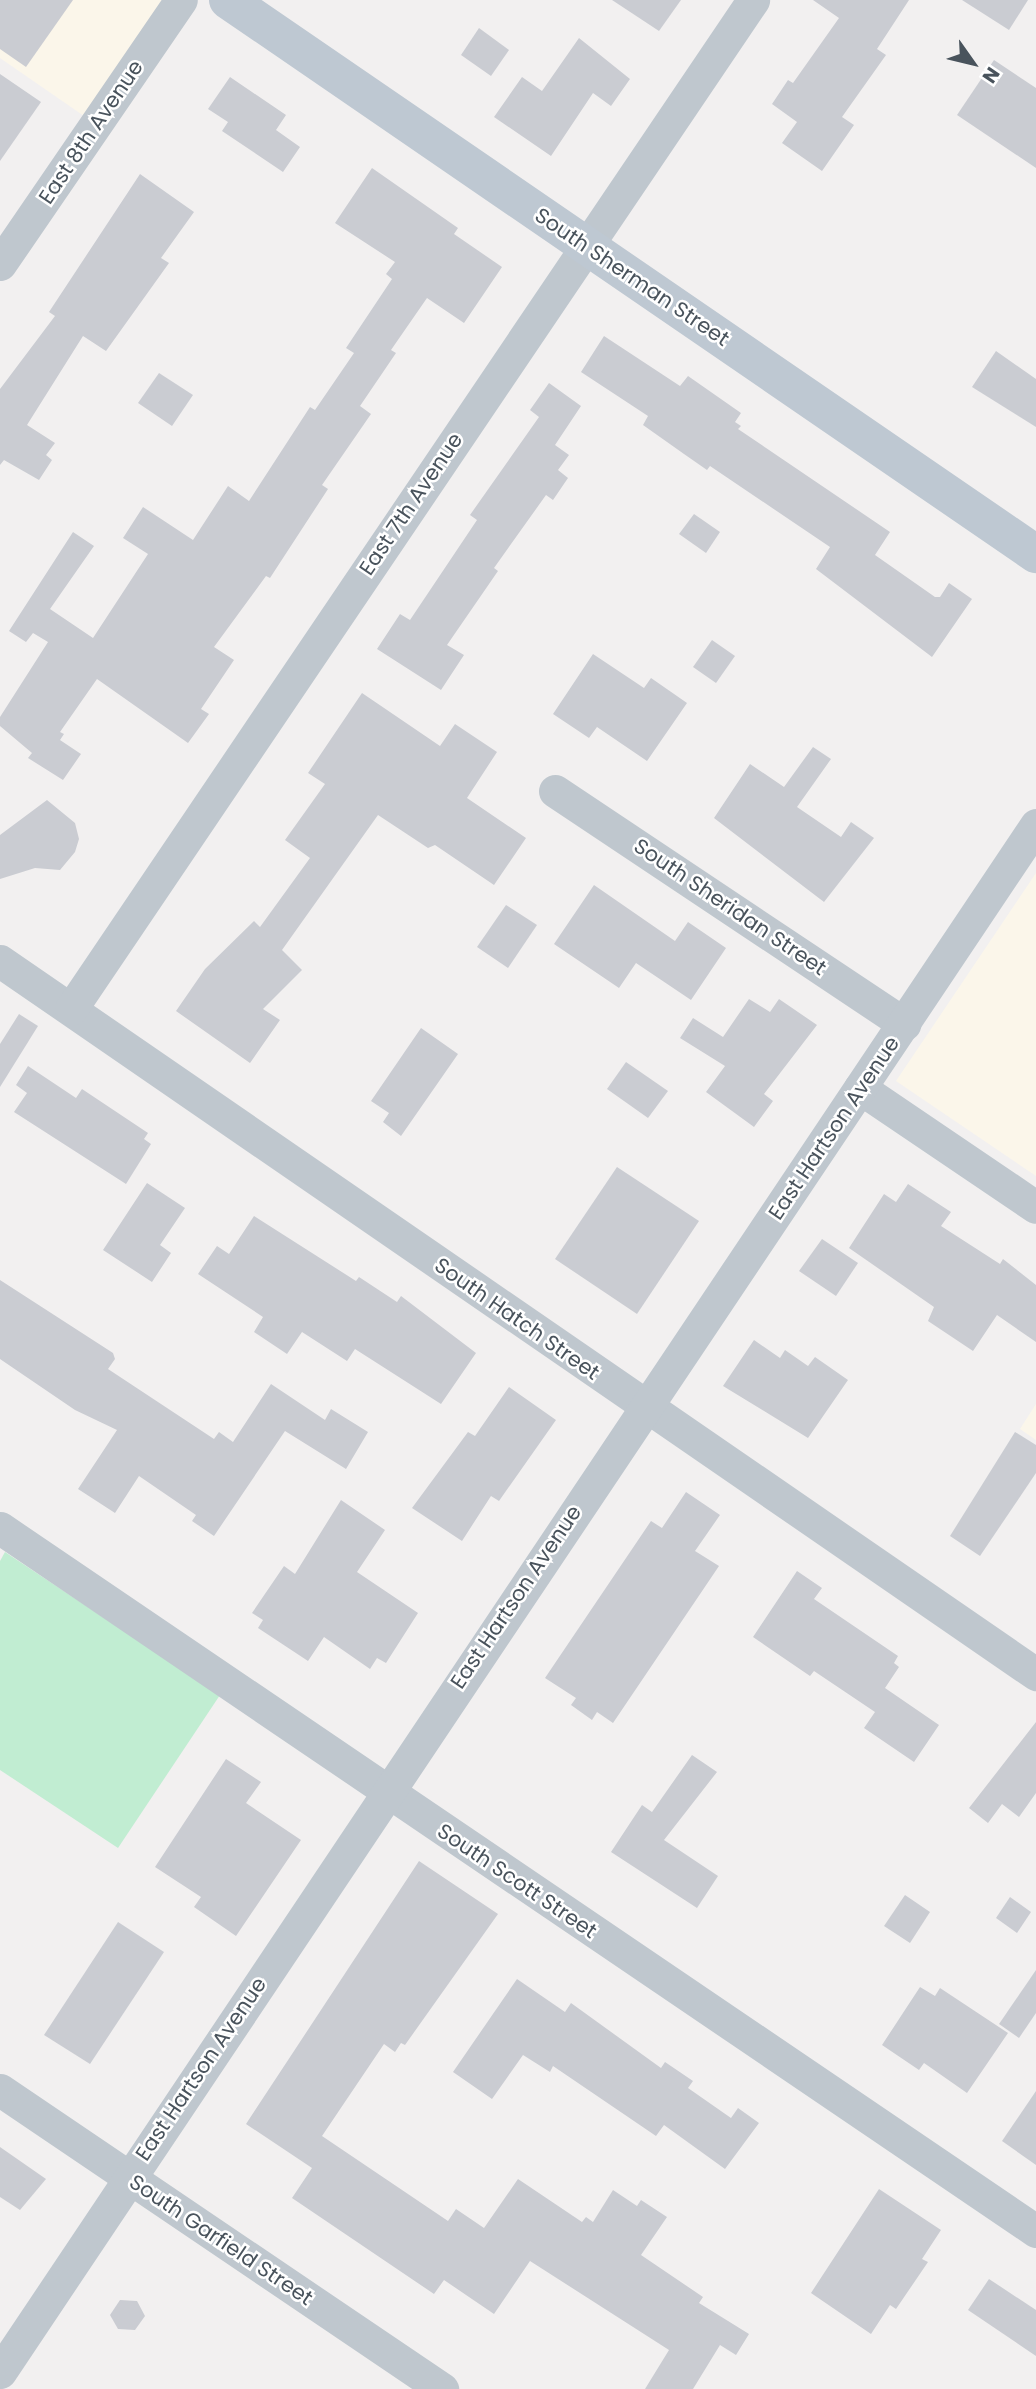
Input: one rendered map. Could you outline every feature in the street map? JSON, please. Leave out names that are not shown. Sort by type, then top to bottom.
[{"type":"street","name":"East 8th Avenue","points":[[0,264],[181,0]]},
{"type":"street","name":"South Sherman Street","points":[[228,0],[1036,554]]},
{"type":"street","name":"East 7th Avenue","points":[[71,1009],[753,0]]},
{"type":"street","name":"South Sheridan Street","points":[[555,791],[904,1024]]},
{"type":"street","name":"East Hartson Avenue","points":[[0,2372],[385,1792],[1036,825]]},
{"type":"street","name":"South Hatch Street","points":[[0,961],[645,1408],[1036,1674]]},
{"type":"street","points":[[860,1088],[1036,1207]]},
{"type":"street","name":"South Scott Street","points":[[0,1528],[385,1792],[1036,2231]]},
{"type":"street","name":"South Garfield Street","points":[[0,2090],[442,2389]]},
{"type":"shaded area","points":[[0,0],[164,0],[84,116],[0,58]]},
{"type":"shaded area","points":[[1036,873],[1036,1176],[896,1081]]},
{"type":"shaded area","points":[[1036,1404],[1036,1440],[1020,1429]]},
{"type":"green space","points":[[5,1552],[220,1695],[118,1848],[0,1770],[0,1561]]},
{"type":"building","points":[[0,0],[73,0],[26,67],[0,49]]},
{"type":"building","points":[[612,0],[681,0],[659,31]]},
{"type":"building","points":[[813,0],[909,0],[877,49],[886,55],[842,117],[854,125],[822,171],[782,143],[797,122],[772,104],[788,80],[793,83],[839,18]]},
{"type":"building","points":[[962,0],[1028,0],[1009,30]]},
{"type":"building","points":[[479,28],[509,50],[491,76],[461,55]]},
{"type":"building","points":[[579,38],[630,79],[611,106],[593,93],[551,156],[494,117],[522,77],[542,91]]},
{"type":"building","points":[[994,60],[1036,88],[1036,168],[957,115]]},
{"type":"building","points":[[0,74],[41,102],[0,161]]},
{"type":"building","points":[[230,77],[286,115],[276,130],[300,147],[283,172],[222,131],[228,122],[208,109]]},
{"type":"building","points":[[372,168],[458,228],[454,234],[502,267],[464,323],[427,298],[391,350],[396,353],[360,406],[371,414],[322,485],[328,489],[270,578],[266,576],[214,647],[234,660],[201,709],[209,714],[188,743],[97,679],[60,732],[64,734],[60,740],[81,754],[63,780],[28,758],[32,753],[0,726],[0,717],[48,642],[33,633],[26,642],[9,631],[73,532],[94,546],[50,609],[93,638],[148,554],[123,538],[143,507],[193,540],[228,486],[249,501],[310,407],[315,410],[354,353],[346,348],[392,279],[386,274],[395,262],[335,223]]},
{"type":"building","points":[[140,174],[194,212],[161,258],[169,263],[106,351],[83,336],[27,425],[55,443],[46,455],[52,460],[39,480],[4,460],[0,465],[0,389],[55,316],[49,312]]},
{"type":"building","points":[[604,336],[680,386],[688,376],[741,413],[735,422],[741,426],[738,429],[890,532],[875,555],[935,597],[940,597],[949,583],[972,599],[932,657],[816,569],[830,547],[710,466],[707,470],[684,454],[643,425],[648,416],[581,372]]},
{"type":"building","points":[[996,351],[1036,379],[1036,427],[972,387]]},
{"type":"building","points":[[159,373],[193,395],[172,426],[138,403]]},
{"type":"building","points":[[549,383],[581,406],[555,445],[569,455],[558,470],[568,478],[553,500],[546,495],[494,568],[498,571],[447,645],[464,655],[441,690],[377,649],[400,614],[410,620],[477,520],[470,515],[539,417],[530,410]]},
{"type":"building","points":[[694,514],[720,532],[706,553],[679,534]]},
{"type":"building","points":[[712,640],[735,656],[716,683],[693,667]]},
{"type":"building","points":[[593,654],[644,688],[651,678],[687,703],[647,761],[597,727],[589,738],[553,714]]},
{"type":"building","points":[[362,693],[440,746],[455,724],[497,752],[467,798],[526,838],[494,885],[435,845],[428,848],[378,815],[282,950],[302,970],[263,1009],[280,1020],[250,1063],[176,1011],[205,969],[254,921],[260,927],[310,858],[285,840],[325,784],[308,773]]},
{"type":"building","points":[[813,747],[831,759],[797,807],[841,837],[851,822],[874,838],[824,902],[714,818],[750,764],[784,787]]},
{"type":"building","points":[[47,800],[75,823],[79,839],[75,852],[60,870],[35,868],[0,879],[0,835]]},
{"type":"building","points":[[594,885],[675,941],[688,922],[726,948],[691,1000],[636,963],[619,988],[554,944]]},
{"type":"building","points":[[506,905],[537,925],[508,968],[477,947]]},
{"type":"building","points":[[749,999],[770,1012],[779,999],[817,1025],[764,1094],[773,1101],[754,1127],[706,1092],[725,1066],[680,1038],[693,1018],[723,1037]]},
{"type":"building","points":[[19,1014],[38,1026],[0,1087],[0,1044]]},
{"type":"building","points":[[421,1028],[458,1054],[401,1136],[383,1122],[389,1113],[371,1101]]},
{"type":"building","points":[[626,1062],[668,1091],[648,1118],[607,1089]]},
{"type":"building","points":[[28,1066],[76,1098],[82,1089],[148,1133],[144,1139],[151,1144],[126,1184],[14,1112],[27,1093],[16,1085]]},
{"type":"building","points":[[617,1167],[699,1221],[637,1314],[555,1259]]},
{"type":"building","points":[[147,1183],[185,1208],[160,1245],[171,1253],[152,1282],[103,1250]]},
{"type":"building","points":[[908,1184],[951,1212],[941,1226],[1000,1264],[1003,1259],[1036,1285],[1036,1342],[997,1315],[973,1351],[928,1321],[934,1307],[849,1248],[884,1194],[896,1202]]},
{"type":"building","points":[[254,1216],[356,1281],[359,1277],[397,1302],[401,1296],[476,1353],[441,1404],[355,1349],[347,1361],[302,1332],[287,1354],[254,1332],[263,1317],[198,1274],[217,1246],[229,1254]]},
{"type":"building","points":[[822,1239],[858,1263],[836,1296],[799,1271]]},
{"type":"building","points":[[0,1280],[113,1353],[115,1359],[108,1369],[214,1439],[219,1432],[233,1442],[271,1384],[325,1420],[331,1409],[368,1432],[346,1469],[285,1431],[214,1536],[192,1521],[196,1515],[139,1476],[115,1513],[78,1489],[117,1430],[75,1410],[0,1359]]},
{"type":"building","points":[[754,1340],[780,1358],[785,1350],[808,1366],[815,1357],[848,1380],[808,1438],[723,1386]]},
{"type":"building","points":[[509,1387],[556,1420],[499,1501],[491,1496],[462,1541],[412,1508],[468,1432],[475,1436]]},
{"type":"building","points":[[1015,1432],[1036,1445],[1036,1473],[980,1556],[950,1536]]},
{"type":"building","points":[[686,1492],[720,1515],[695,1551],[719,1566],[613,1723],[597,1712],[592,1720],[571,1705],[576,1698],[545,1678],[651,1521],[662,1528]]},
{"type":"building","points":[[341,1500],[385,1530],[357,1572],[418,1613],[386,1663],[377,1658],[370,1669],[324,1637],[308,1661],[258,1628],[263,1620],[252,1613],[284,1566],[295,1574]]},
{"type":"building","points":[[797,1571],[822,1588],[814,1599],[898,1656],[894,1663],[899,1667],[885,1688],[939,1725],[914,1762],[864,1728],[875,1712],[814,1671],[810,1676],[753,1637]]},
{"type":"building","points":[[1036,1722],[1036,1793],[1019,1817],[1002,1804],[988,1823],[969,1808]]},
{"type":"building","points":[[692,1755],[717,1772],[664,1840],[718,1876],[697,1908],[611,1852],[642,1805],[652,1812]]},
{"type":"building","points":[[226,1759],[261,1782],[246,1803],[301,1840],[236,1936],[194,1907],[201,1897],[155,1867]]},
{"type":"building","points":[[419,1861],[498,1914],[405,2045],[401,2043],[395,2052],[384,2044],[322,2136],[448,2221],[456,2209],[484,2228],[518,2179],[582,2222],[586,2217],[593,2222],[613,2190],[637,2206],[641,2200],[667,2217],[641,2255],[703,2297],[699,2303],[749,2334],[736,2355],[720,2345],[693,2389],[645,2389],[669,2350],[530,2261],[494,2314],[444,2280],[434,2294],[292,2198],[312,2168],[246,2124]]},
{"type":"building","points":[[905,1895],[930,1912],[910,1943],[884,1926]]},
{"type":"building","points":[[1010,1897],[1031,1912],[1017,1933],[996,1918]]},
{"type":"building","points":[[118,1922],[164,1952],[90,2064],[44,2035]]},
{"type":"building","points":[[1036,1970],[1036,2013],[1019,2038],[999,2024]]},
{"type":"building","points":[[517,1979],[565,2012],[571,2003],[661,2068],[665,2062],[693,2081],[688,2088],[731,2118],[738,2108],[759,2123],[725,2169],[664,2125],[656,2136],[553,2066],[550,2072],[523,2055],[492,2099],[453,2072]]},
{"type":"building","points":[[920,1987],[935,1996],[940,1988],[1008,2033],[967,2093],[924,2063],[919,2070],[882,2045]]},
{"type":"building","points":[[1036,2091],[1036,2165],[1002,2141]]},
{"type":"building","points":[[0,2147],[46,2179],[20,2210],[0,2197]]},
{"type":"building","points":[[879,2189],[941,2230],[922,2259],[928,2262],[896,2309],[890,2305],[871,2334],[811,2293]]},
{"type":"building","points":[[989,2279],[1036,2310],[1036,2356],[968,2310]]},
{"type":"building","points":[[120,2300],[137,2301],[145,2316],[135,2330],[118,2329],[110,2315]]}]
